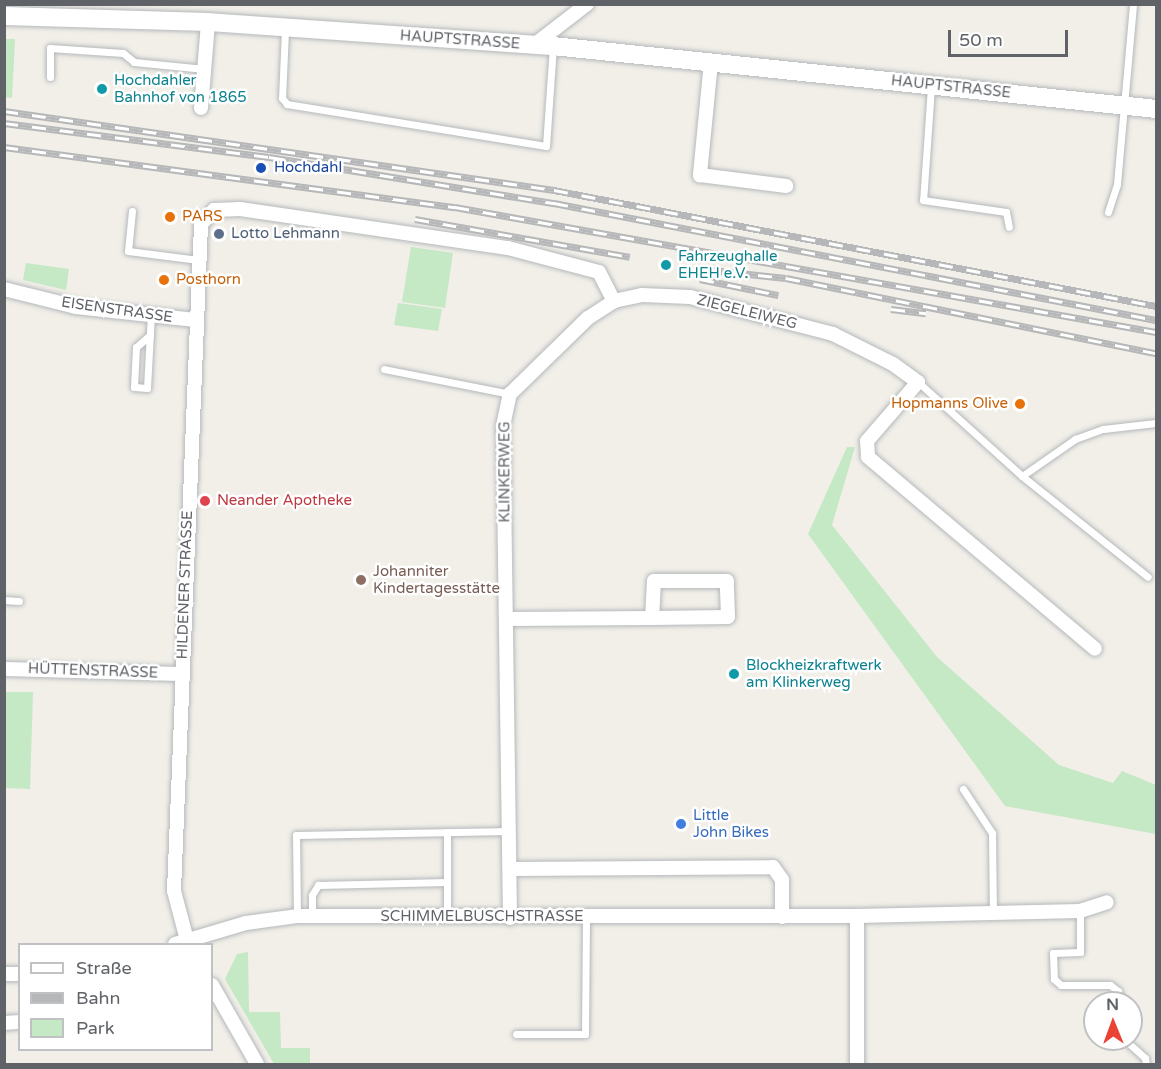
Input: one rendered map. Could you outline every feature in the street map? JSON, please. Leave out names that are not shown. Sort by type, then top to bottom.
[{"type":"street","points":[[534,45],[587,4]]},
{"type":"street","name":"HAUPTSTRASSE","points":[[4,16],[208,22],[553,46],[1156,109]]},
{"type":"street","points":[[201,108],[208,22]]},
{"type":"street","points":[[711,62],[700,176],[786,186]]},
{"type":"street","name":"HILDENER STRASSE","points":[[183,943],[174,891],[195,320],[201,224],[214,210],[231,208],[508,248],[599,272],[614,301]]},
{"type":"street","name":"EISENSTRASSE","points":[[4,289],[76,307],[195,320]]},
{"type":"street","name":"ZIEGELEIWEG","points":[[614,301],[666,294],[758,314],[861,345],[918,382]]},
{"type":"street","points":[[510,394],[588,318],[614,301]]},
{"type":"street","points":[[918,382],[867,441],[868,457],[1095,649]]},
{"type":"street","name":"KLINKERWEG","points":[[510,394],[503,426],[510,918]]},
{"type":"street","points":[[506,619],[652,618],[728,617],[727,581],[654,581],[652,618]]},
{"type":"street","name":"HÜTTENSTRASSE","points":[[4,669],[182,674]]},
{"type":"street","points":[[510,869],[773,867],[782,880],[782,917]]},
{"type":"street","name":"SCHIMMELBUSCHSTRASSE","points":[[186,943],[246,923],[297,916],[510,918],[857,916],[1080,911],[1107,902]]},
{"type":"street","points":[[857,916],[858,1065]]},
{"type":"street","points":[[213,988],[257,1065]]},
{"type":"lane","points":[[1108,212],[1117,184],[1133,4]]},
{"type":"lane","points":[[285,27],[282,98],[287,104],[546,146],[553,46]]},
{"type":"lane","points":[[50,77],[50,48],[123,53],[134,62],[205,69]]},
{"type":"lane","points":[[931,85],[923,200],[1006,212],[1009,227]]},
{"type":"lane","points":[[132,211],[129,251],[198,260]]},
{"type":"lane","points":[[150,335],[136,347],[134,387],[147,388],[150,335],[151,315]]},
{"type":"lane","points":[[384,369],[510,394]]},
{"type":"lane","points":[[918,382],[1022,476],[1148,577]]},
{"type":"lane","points":[[1022,476],[1075,439],[1103,429],[1156,423]]},
{"type":"lane","points":[[4,600],[19,601]]},
{"type":"lane","points":[[963,789],[992,833],[993,913]]},
{"type":"lane","points":[[297,916],[296,835],[509,831]]},
{"type":"lane","points":[[447,832],[447,917]]},
{"type":"lane","points":[[312,916],[312,895],[318,885],[447,882]]},
{"type":"lane","points":[[1080,911],[1080,952],[1053,954],[1054,980],[1061,985],[1110,985],[1118,991]]},
{"type":"lane","points":[[516,1034],[585,1034],[586,918]]},
{"type":"lane","points":[[1137,1051],[1145,1058],[1146,1065]]},
{"type":"green space","points":[[5,39],[15,39],[12,98],[5,97]]},
{"type":"green space","points":[[411,247],[453,253],[445,308],[402,302]]},
{"type":"green space","points":[[26,263],[69,269],[66,290],[23,280]]},
{"type":"green space","points":[[398,303],[442,309],[438,331],[394,325]]},
{"type":"green space","points":[[847,447],[855,447],[832,525],[937,657],[1059,765],[1113,783],[1122,771],[1156,785],[1156,834],[1005,806],[808,534]]},
{"type":"green space","points":[[5,692],[33,692],[30,789],[5,788]]},
{"type":"green space","points":[[248,952],[249,1012],[280,1012],[281,1048],[310,1048],[310,1064],[274,1064],[225,979],[237,954]]},
{"type":"railway","points":[[4,111],[554,190],[1156,306]]},
{"type":"railway","points":[[4,123],[269,157],[554,203],[1156,320]]},
{"type":"railway","points":[[4,147],[455,207],[1156,332]]},
{"type":"railway","points":[[415,219],[630,257]]},
{"type":"railway","points":[[702,269],[786,278],[1156,353]]},
{"type":"railway","points":[[700,279],[778,295]]},
{"type":"railway","points":[[891,309],[926,313]]},
{"type":"place","name":"Hochdahler Bahnhof von 1865","points":[[102,89]]},
{"type":"place","name":"Hochdahl","points":[[261,168]]},
{"type":"place","name":"PARS","points":[[170,217]]},
{"type":"place","name":"Lotto Lehmann","points":[[219,234]]},
{"type":"place","name":"Fahrzeughalle EHEH e.V.","points":[[666,265]]},
{"type":"place","name":"Posthorn","points":[[164,280]]},
{"type":"place","name":"Hopmanns Olive","points":[[1020,404]]},
{"type":"place","name":"Neander Apotheke","points":[[205,501]]},
{"type":"place","name":"Johanniter Kindertagesstätte","points":[[361,580]]},
{"type":"place","name":"Blockheizkraftwerk am Klinkerweg","points":[[734,674]]},
{"type":"place","name":"Little John Bikes","points":[[681,824]]}]
